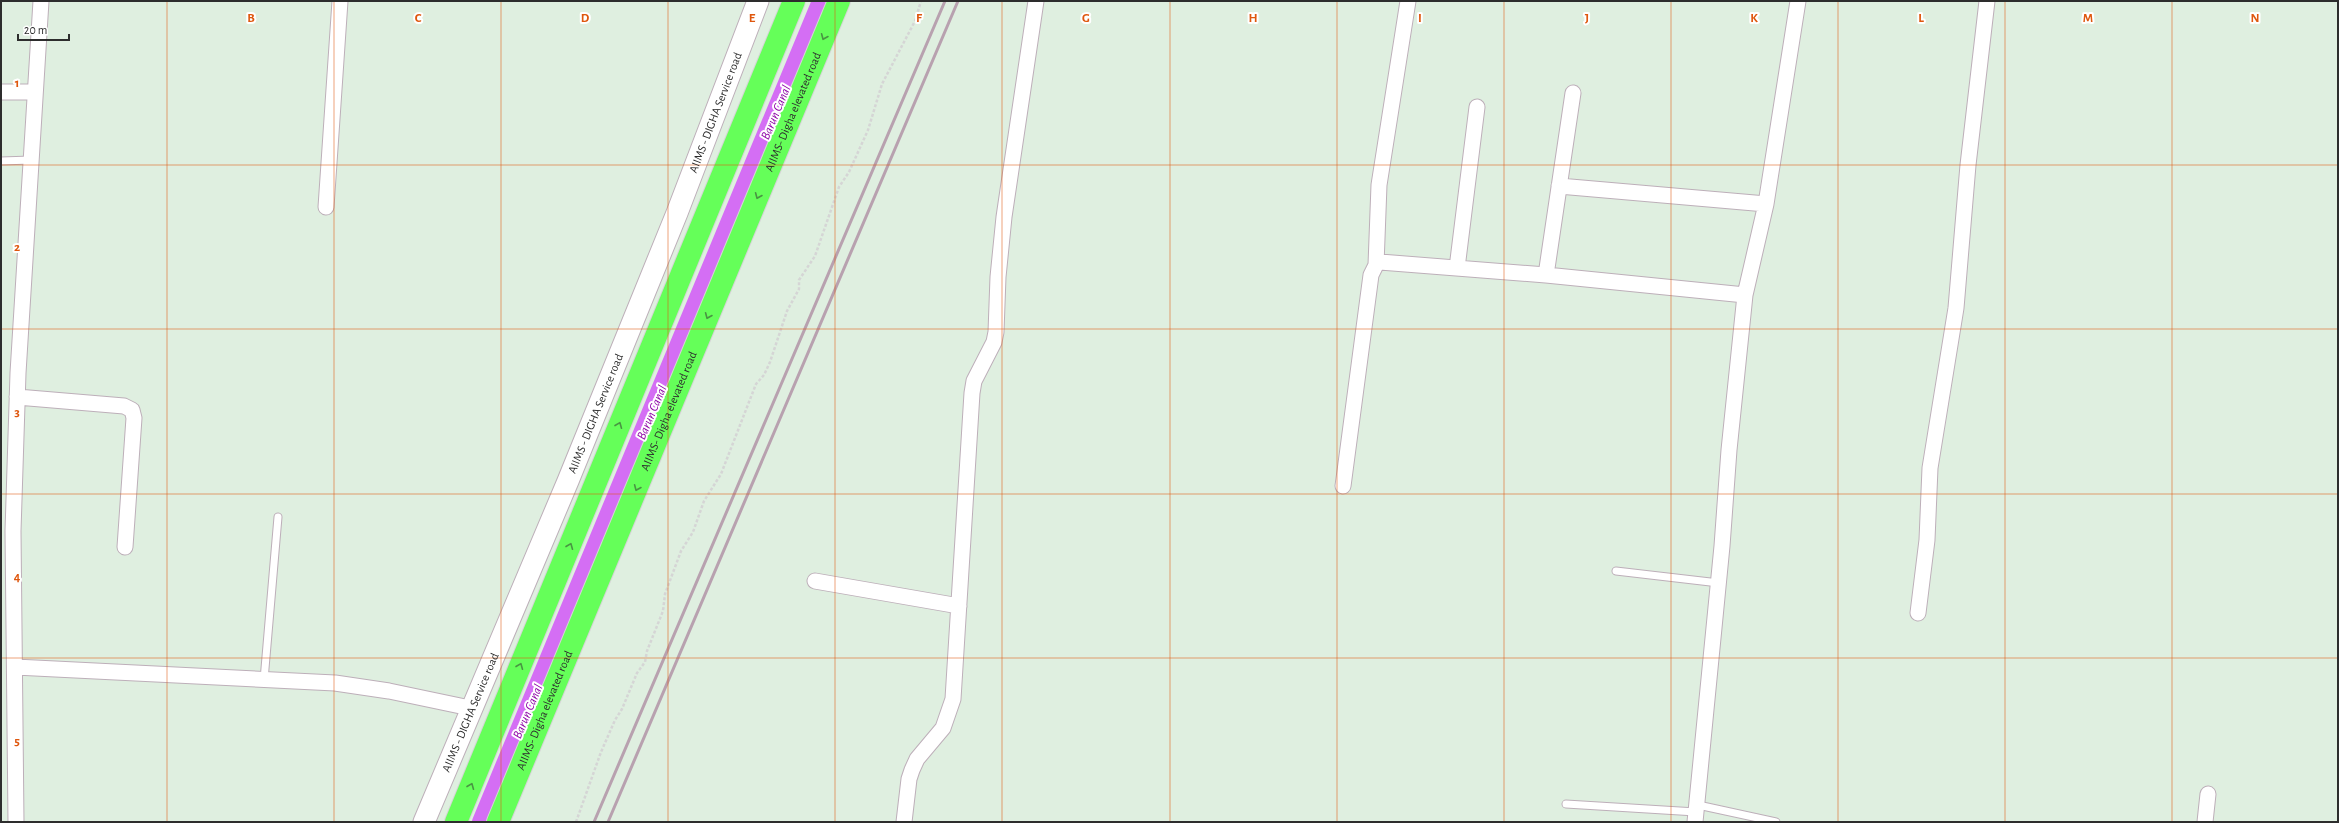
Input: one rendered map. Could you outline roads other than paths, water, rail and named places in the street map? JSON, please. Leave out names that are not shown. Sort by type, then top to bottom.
[{"type":"highway","points":[[456,822],[794,1]]},
{"type":"highway","name":"AIIMS- Digha elevated road","points":[[498,822],[839,1]]},
{"type":"main road","name":"AIIMS - DIGHA Service road","points":[[424,822],[470,708],[574,466],[677,213],[758,1]]},
{"type":"street","points":[[16,822],[15,667],[7,571],[41,1]]},
{"type":"street","points":[[326,207],[340,1]]},
{"type":"street","points":[[904,822],[909,779],[912,770],[917,759],[943,728],[953,699],[972,392],[974,381],[994,342],[996,332],[998,276],[1004,216],[1036,1]]},
{"type":"street","points":[[1343,486],[1371,275],[1376,265],[1380,178],[1408,1]]},
{"type":"street","points":[[1697,813],[1729,450],[1745,295],[1766,204],[1798,1]]},
{"type":"street","points":[[1918,613],[1927,540],[1930,468],[1956,308],[1968,165],[1987,1]]},
{"type":"street","points":[[1,92],[35,92]]},
{"type":"street","points":[[1546,275],[1573,94]]},
{"type":"street","points":[[1457,268],[1477,107]]},
{"type":"street","points":[[1559,186],[1766,204]]},
{"type":"street","points":[[1376,265],[1386,262],[1546,275],[1745,295]]},
{"type":"street","points":[[17,397],[124,406],[132,410],[134,418],[125,547]]},
{"type":"street","points":[[815,581],[959,606]]},
{"type":"street","points":[[15,667],[335,684],[389,691],[470,708]]},
{"type":"street","points":[[2205,822],[2208,794]]},
{"type":"lane","points":[[1,161],[31,160]]},
{"type":"lane","points":[[264,680],[278,517]]},
{"type":"lane","points":[[1616,570],[1718,583]]},
{"type":"lane","points":[[1566,804],[1697,813],[1776,822]]},
{"type":"waterway","name":"Barun Canal","points":[[481,822],[821,1]]},
{"type":"railway","points":[[594,822],[945,1]]},
{"type":"railway","points":[[608,822],[958,1]]}]
